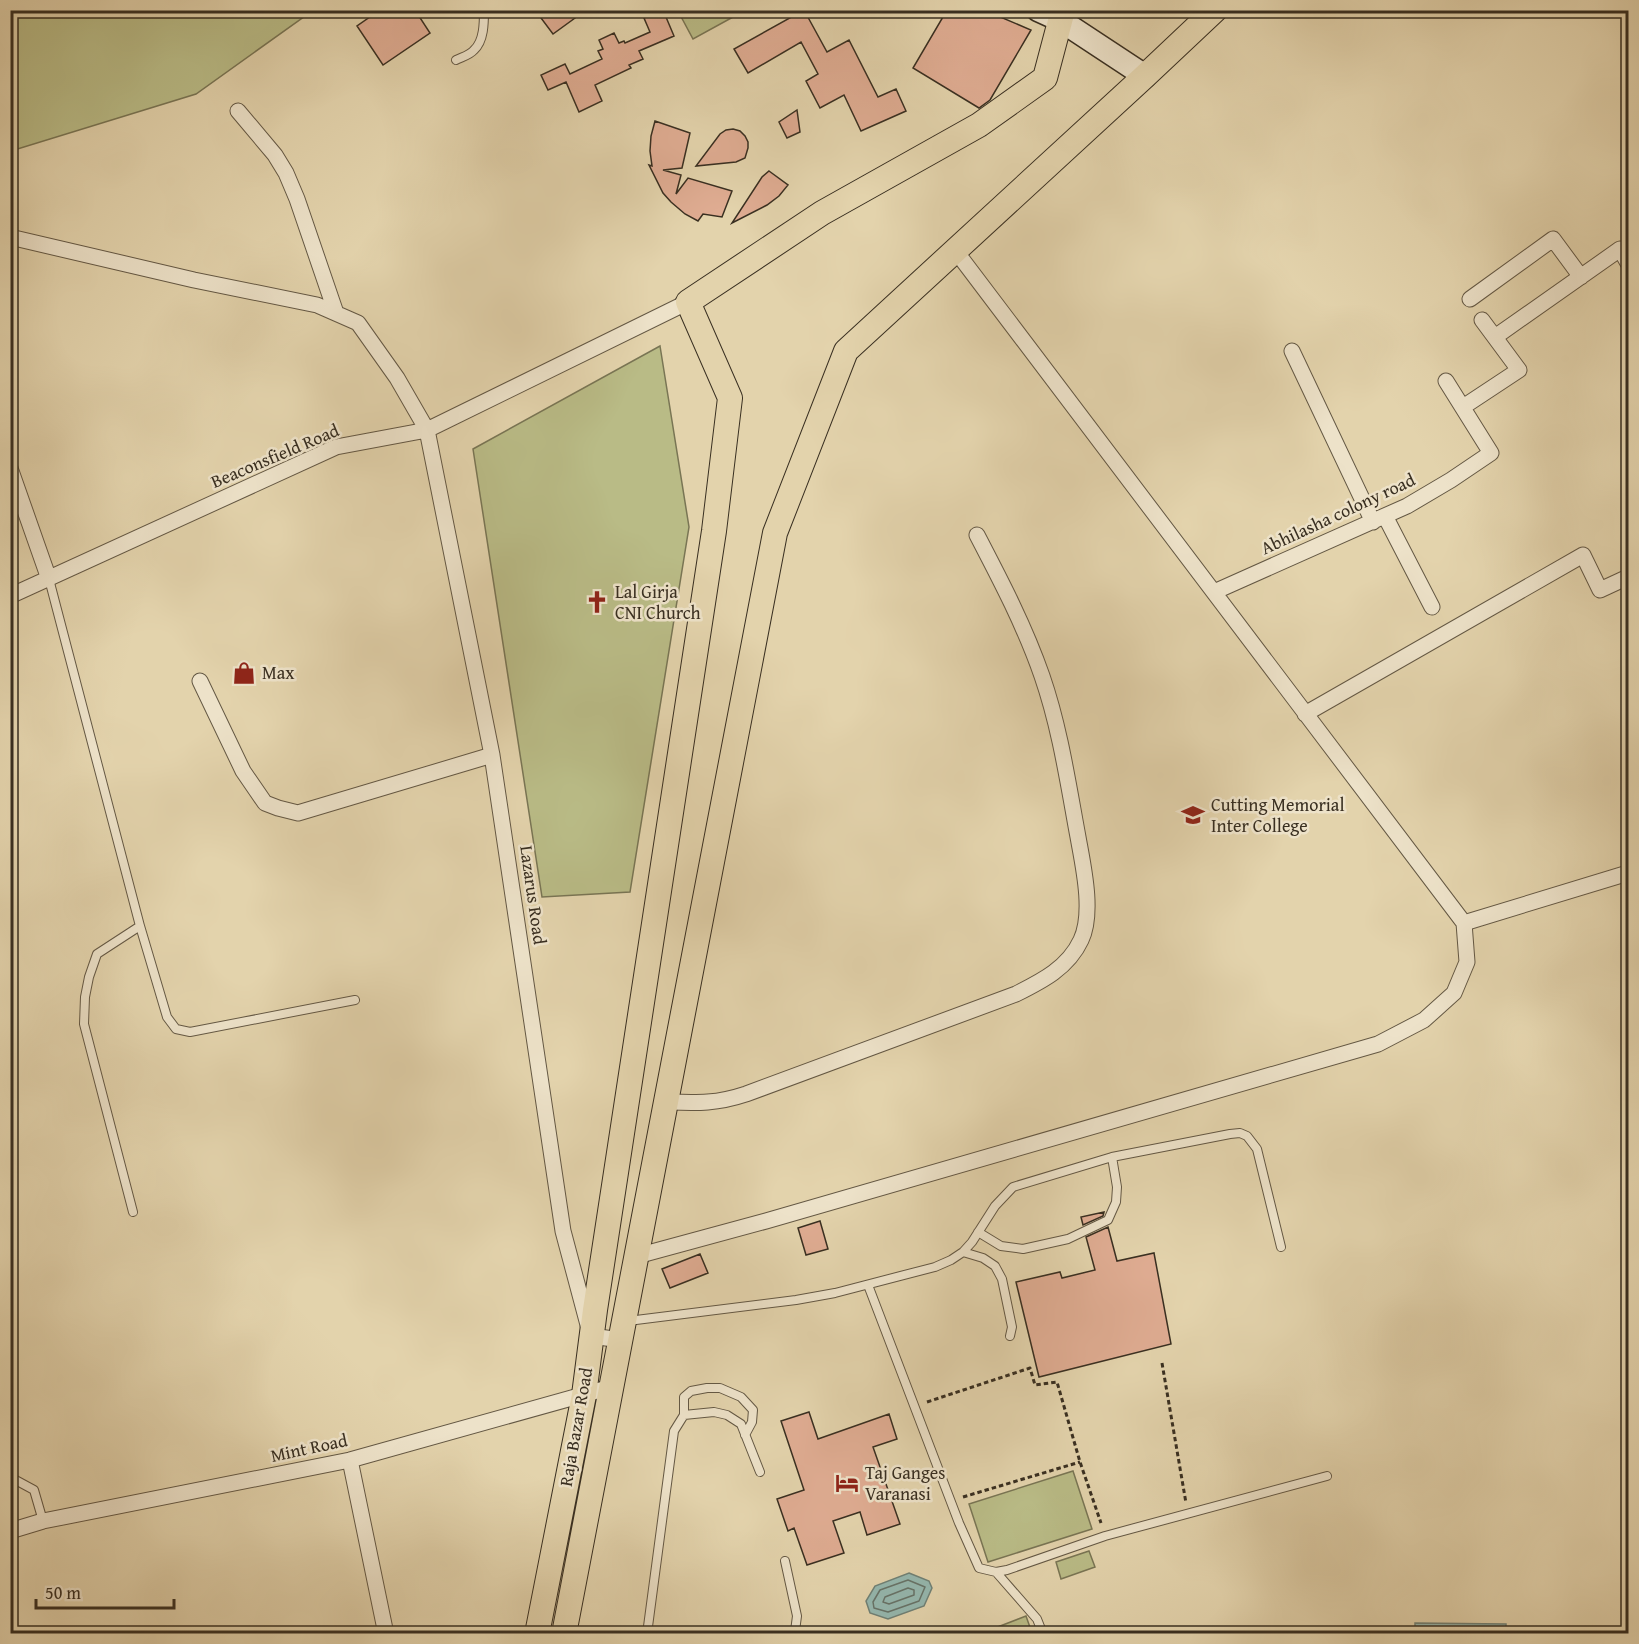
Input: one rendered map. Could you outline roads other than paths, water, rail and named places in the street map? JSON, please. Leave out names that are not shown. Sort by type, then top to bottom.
[{"type":"main road","name":"Raja Bazar Road","points":[[564,1634],[775,533],[846,351],[1215,10]]},
{"type":"main road","points":[[688,302],[822,213],[979,125],[1045,78],[1061,15]]},
{"type":"main road","name":"Raja Bazar Road","points":[[537,1634],[584,1395],[591,1336],[714,531],[730,398],[688,302]]},
{"type":"street","points":[[1038,10],[1061,15],[1145,76]]},
{"type":"street","points":[[238,111],[275,155],[286,173],[336,313]]},
{"type":"street","name":"Lazarus Road","points":[[10,237],[194,280],[318,305],[358,323],[397,378],[427,430],[492,755],[563,1231],[591,1336]]},
{"type":"street","points":[[1470,299],[1553,239],[1581,277]]},
{"type":"street","points":[[1495,337],[1620,249],[1629,263]]},
{"type":"street","points":[[637,1256],[766,1221],[1378,1044],[1424,1020],[1454,993],[1467,962],[1464,923],[955,250]]},
{"type":"street","name":"Beaconsfield Road","points":[[10,596],[336,447],[427,430],[688,302]]},
{"type":"street","points":[[1463,407],[1519,370],[1482,320]]},
{"type":"street","points":[[1292,351],[1379,519],[1432,607]]},
{"type":"street","name":"Abhilasha colony road","points":[[1214,592],[1407,506],[1491,453],[1446,381]]},
{"type":"street","points":[[10,468],[50,579]]},
{"type":"street","points":[[666,1102],[706,1103],[735,1098],[1016,994],[1046,979],[1068,961],[1082,939],[1086,917],[1085,877],[1062,751],[1042,677],[1019,618],[977,535]]},
{"type":"street","points":[[1305,714],[1583,555],[1600,590],[1629,577]]},
{"type":"street","points":[[200,681],[243,771],[265,803],[278,808],[298,813],[492,755]]},
{"type":"street","points":[[1464,923],[1629,873]]},
{"type":"street","points":[[591,1336],[622,1331]]},
{"type":"street","name":"Mint Road","points":[[10,1531],[43,1521],[350,1460],[611,1387]]},
{"type":"street","points":[[350,1460],[386,1634]]},
{"type":"lane","points":[[456,60],[473,51],[479,43],[484,23],[484,10]]},
{"type":"lane","points":[[50,579],[140,926],[167,1017],[176,1029],[190,1032],[355,1000]]},
{"type":"lane","points":[[133,1212],[84,1023],[84,1015],[89,977],[97,954],[140,926]]},
{"type":"lane","points":[[622,1331],[835,1293],[935,1267],[963,1252],[995,1206],[1012,1187],[1112,1157],[1230,1134],[1240,1133],[1247,1136],[1257,1149],[1281,1247]]},
{"type":"lane","points":[[978,1232],[1000,1246],[1023,1250],[1068,1239],[1108,1220],[1116,1202],[1117,1187],[1112,1157]]},
{"type":"lane","points":[[963,1252],[983,1258],[995,1266],[1002,1279],[1012,1327],[1010,1336]]},
{"type":"lane","points":[[868,1285],[950,1501],[979,1568],[996,1572],[1007,1570],[1106,1536],[1327,1476]]},
{"type":"lane","points":[[647,1634],[674,1431],[684,1415],[684,1398],[691,1391],[707,1388],[720,1388],[741,1397],[753,1410],[753,1422],[746,1436]]},
{"type":"lane","points":[[684,1415],[714,1412],[727,1415],[741,1424],[760,1472]]},
{"type":"lane","points":[[10,1477],[34,1490],[43,1521]]},
{"type":"lane","points":[[785,1561],[797,1616],[795,1630],[791,1634]]},
{"type":"lane","points":[[996,1572],[1037,1619],[1043,1634]]},
{"type":"water","points":[[909,1573],[929,1581],[932,1588],[924,1606],[888,1619],[870,1613],[866,1601],[875,1586]]},
{"type":"water","points":[[1415,1623],[1506,1624],[1506,1633],[1415,1633]]},
{"type":"place","name":"Lal Girja CNI Church","points":[[597,602]]},
{"type":"place","name":"Max","points":[[244,673]]},
{"type":"place","name":"Cutting Memorial Inter College","points":[[1193,815]]},
{"type":"place","name":"Taj Ganges Varanasi","points":[[847,1483]]}]
